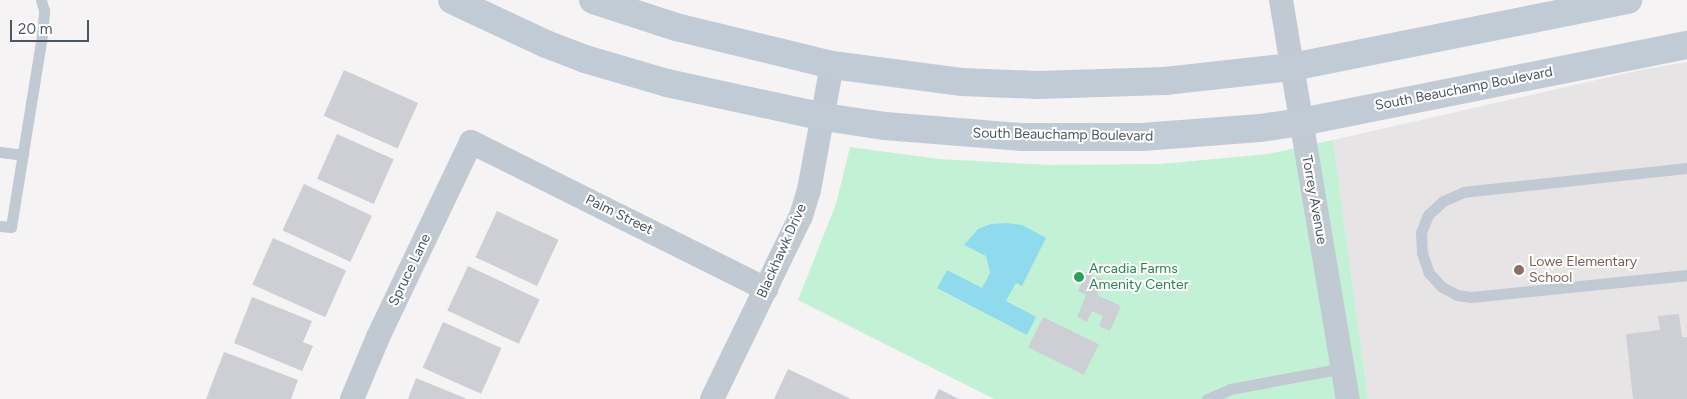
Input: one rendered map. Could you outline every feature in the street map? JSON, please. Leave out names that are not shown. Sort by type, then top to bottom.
[{"type":"street","name":"South Beauchamp Boulevard","points":[[452,0],[546,44],[604,65],[667,83],[824,117],[936,132],[1021,137],[1142,137],[1260,128],[1301,122],[1687,45]]},
{"type":"street","points":[[593,0],[676,27],[832,65],[935,80],[1038,85],[1165,81],[1292,67],[1628,0]]},
{"type":"street","name":"Torrey Avenue","points":[[1281,0],[1348,399]]},
{"type":"street","name":"Blackhawk Drive","points":[[712,399],[804,207],[824,117],[832,65]]},
{"type":"street","name":"Palm Street","points":[[471,142],[766,288]]},
{"type":"street","name":"Spruce Lane","points":[[352,399],[378,337],[471,142]]},
{"type":"lane","points":[[0,226],[11,227],[42,35],[44,10],[42,0]]},
{"type":"lane","points":[[0,152],[23,156]]},
{"type":"lane","points":[[1687,168],[1464,192],[1443,201],[1428,215],[1421,232],[1422,253],[1429,273],[1442,287],[1457,295],[1471,297],[1687,276]]},
{"type":"lane","points":[[1207,399],[1230,389],[1343,368]]},
{"type":"shaded area","name":"Lowe Elementary School","points":[[1687,62],[1687,399],[1368,399],[1333,140],[1640,70]]},
{"type":"green space","name":"Arcadia Farms Amenity Center","points":[[1333,140],[1368,399],[994,399],[798,300],[836,204],[850,147],[939,159],[1049,165],[1160,164],[1268,154]]},
{"type":"water","points":[[1007,223],[1022,225],[1046,238],[1022,286],[1016,283],[1006,301],[1036,317],[1027,335],[937,288],[947,270],[982,288],[990,273],[986,256],[964,245],[978,229],[991,224]]},
{"type":"building","points":[[344,70],[418,103],[398,149],[324,116]]},
{"type":"building","points":[[337,134],[394,159],[374,204],[317,179]]},
{"type":"building","points":[[304,184],[372,216],[350,262],[282,230]]},
{"type":"building","points":[[497,211],[559,240],[537,286],[475,257]]},
{"type":"building","points":[[273,238],[346,271],[325,317],[252,285]]},
{"type":"building","points":[[468,266],[540,299],[519,344],[447,310]]},
{"type":"building","points":[[1086,272],[1103,280],[1097,295],[1121,306],[1110,331],[1099,326],[1103,316],[1092,311],[1087,322],[1077,317],[1086,295],[1078,291]]},
{"type":"building","points":[[252,297],[312,321],[303,342],[313,346],[302,371],[234,343]]},
{"type":"building","name":"Lowe Elementary School","points":[[1679,314],[1682,337],[1687,337],[1687,399],[1633,399],[1626,334],[1660,330],[1658,316]]},
{"type":"building","points":[[1043,317],[1099,344],[1084,375],[1028,348]]},
{"type":"building","points":[[443,322],[501,348],[481,394],[423,368]]},
{"type":"building","points":[[224,352],[298,380],[291,399],[206,399]]},
{"type":"building","points":[[788,369],[851,399],[774,399]]},
{"type":"building","points":[[416,378],[467,399],[408,399]]},
{"type":"building","points":[[939,389],[959,399],[934,399]]},
{"type":"place","name":"Lowe Elementary School","points":[[1519,270]]},
{"type":"place","name":"Arcadia Farms Amenity Center","points":[[1079,277]]}]
